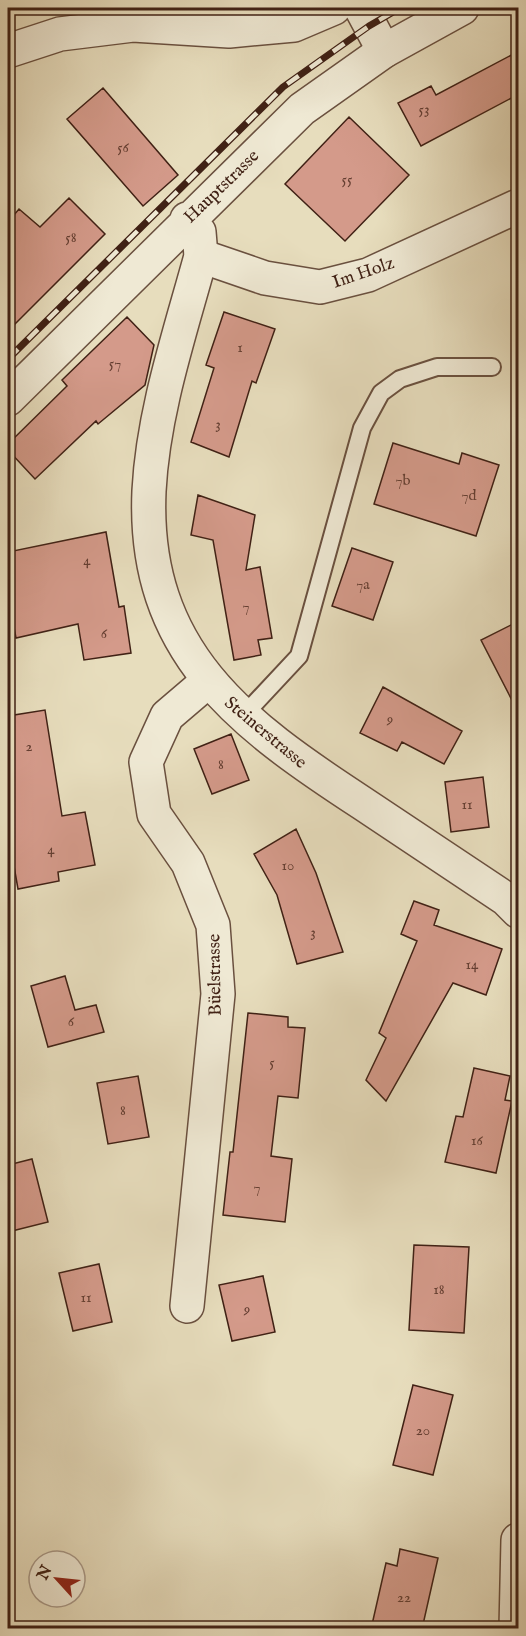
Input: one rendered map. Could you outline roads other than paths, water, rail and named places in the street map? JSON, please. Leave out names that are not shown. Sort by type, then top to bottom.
[{"type":"street","points":[[8,51],[60,34],[133,26],[229,31],[294,25],[334,8]]},
{"type":"street","points":[[361,8],[384,51]]},
{"type":"street","name":"Hauptstrasse","points":[[8,399],[187,219],[302,109],[384,51],[462,8]]},
{"type":"street","name":"Im Holz","points":[[201,256],[264,278],[320,287],[368,275],[519,206]]},
{"type":"street","name":"Steinerstrasse","points":[[187,219],[199,232],[201,256],[153,448],[150,538],[158,581],[172,619],[208,681],[242,717],[316,773],[506,899],[519,911]]},
{"type":"street","name":"Büelstrasse","points":[[187,1306],[218,994],[213,926],[188,863],[154,814],[146,762],[166,716],[208,681]]},
{"type":"street","points":[[516,1629],[519,1540]]},
{"type":"lane","points":[[242,717],[298,656],[362,428],[381,393],[400,379],[437,367],[492,368]]},
{"type":"railway","points":[[8,359],[283,87],[369,26],[400,8]]}]
